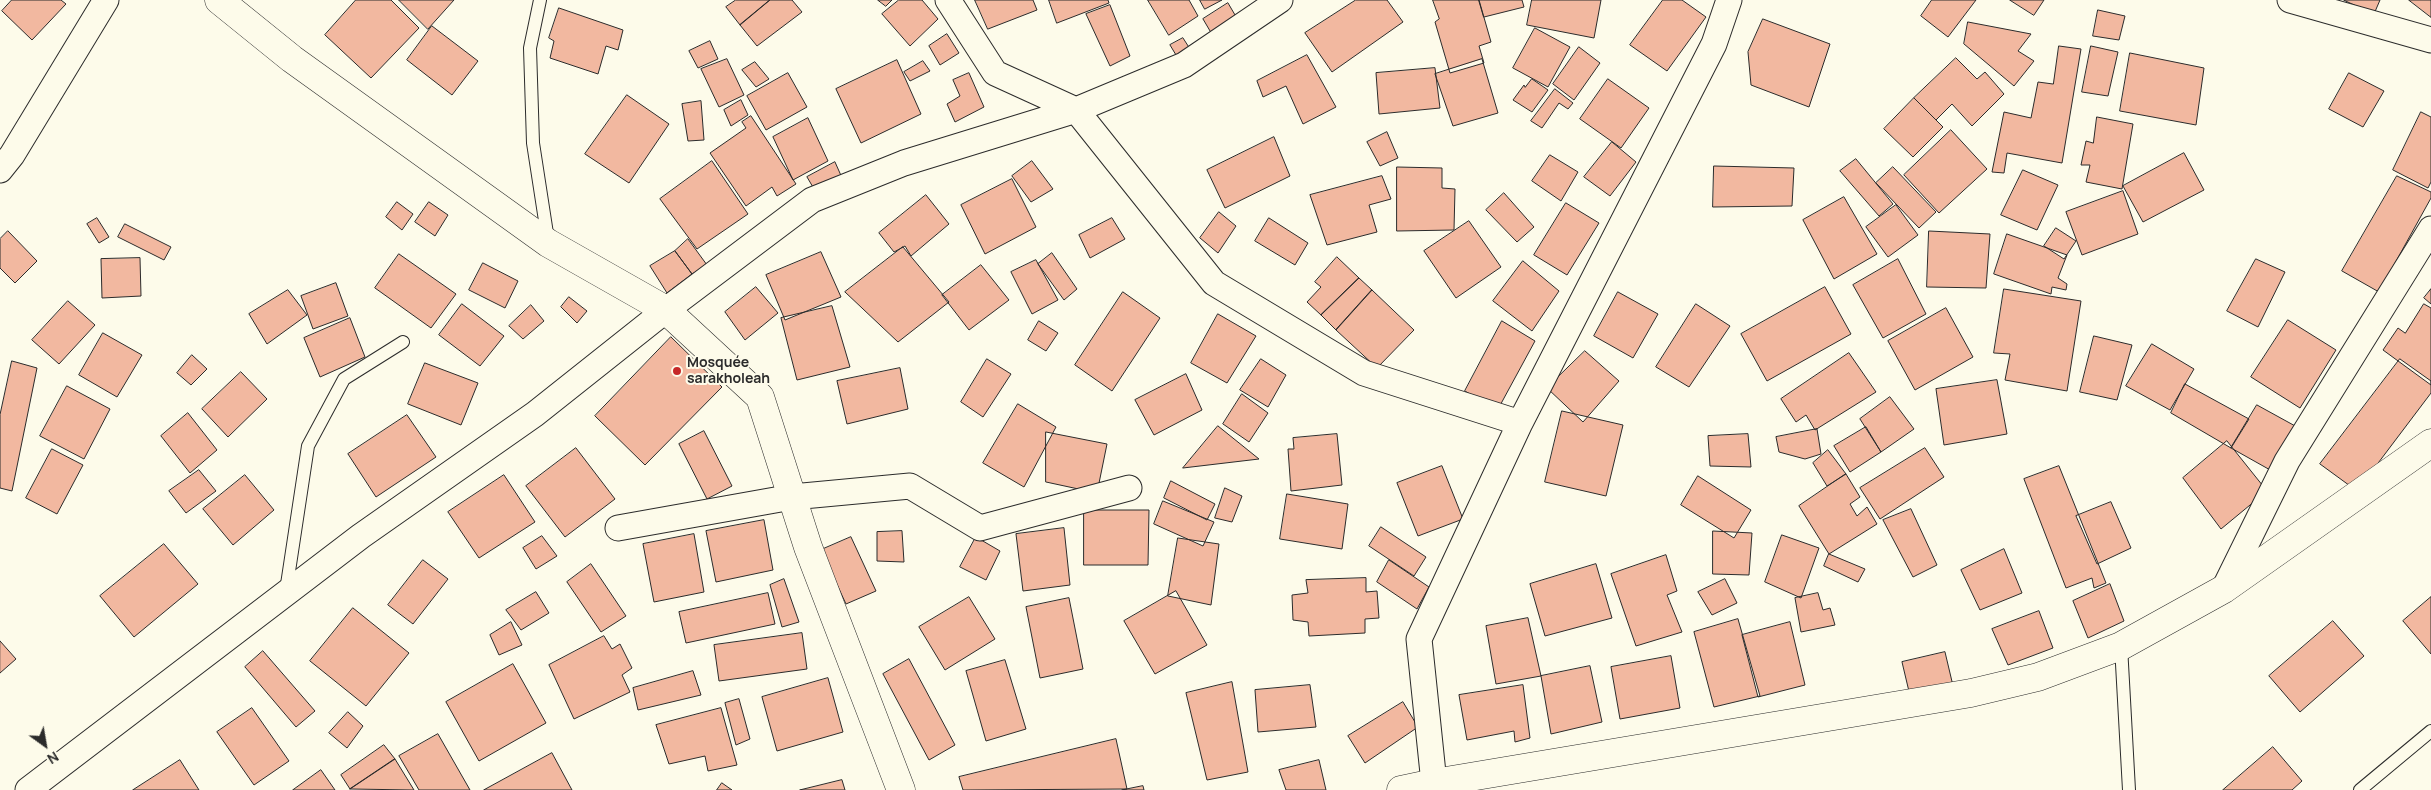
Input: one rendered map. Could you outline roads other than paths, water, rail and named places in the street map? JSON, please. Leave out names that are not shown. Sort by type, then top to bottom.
[{"type":"main road","points":[[219,0],[292,58],[548,243],[666,310],[760,397],[808,547],[901,790]]},
{"type":"main road","points":[[1401,790],[1434,782],[1971,693],[2038,677],[2121,646],[2224,590],[2431,444]]},
{"type":"street","points":[[0,170],[12,155],[106,0]]},
{"type":"street","points":[[948,0],[996,73],[1076,110],[1214,284],[1364,373],[1520,423]]},
{"type":"street","points":[[28,790],[361,536],[535,414],[666,310],[812,200],[904,163],[1076,110],[1184,66],[1280,0]]},
{"type":"street","points":[[1434,782],[1419,639],[1520,423],[1714,44],[1728,0]]},
{"type":"street","points":[[2290,0],[2431,40]]},
{"type":"street","points":[[2224,590],[2287,461],[2431,229]]},
{"type":"street","points":[[618,528],[792,497],[910,486],[980,528],[1129,488]]},
{"type":"lane","points":[[540,0],[530,48],[530,57],[533,143],[548,243]]},
{"type":"lane","points":[[286,593],[308,446],[344,379],[403,342]]},
{"type":"lane","points":[[2121,646],[2130,790]]},
{"type":"lane","points":[[2360,790],[2431,731]]},
{"type":"place","name":"Mosquée sarakholeah","points":[[677,371]]}]
